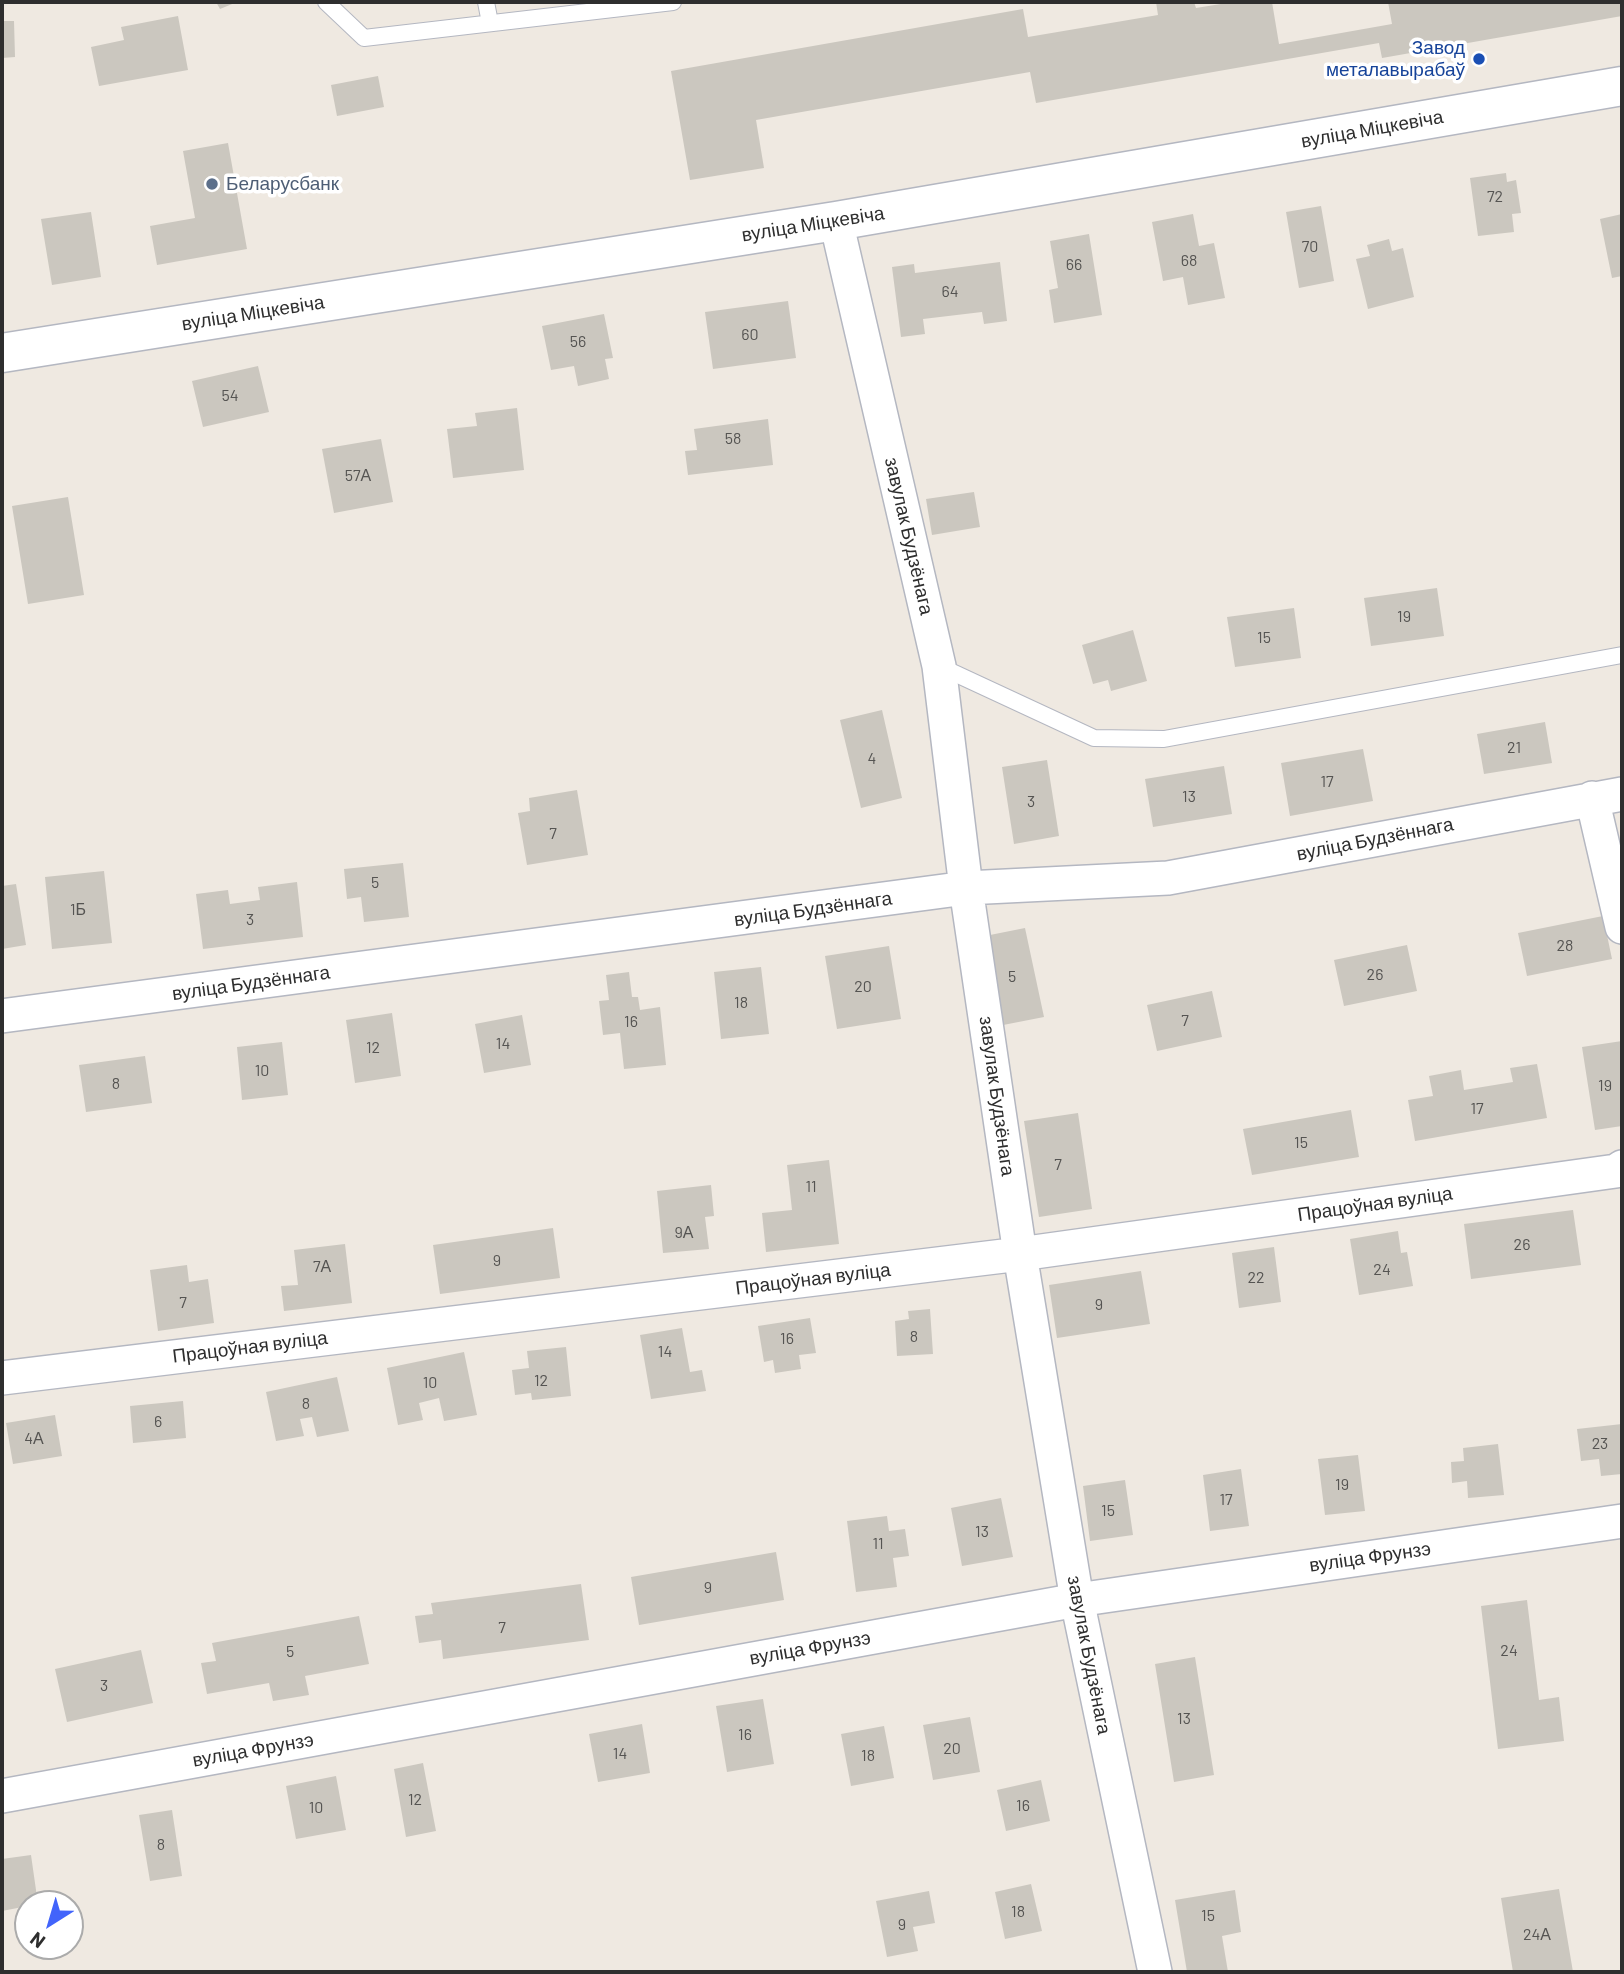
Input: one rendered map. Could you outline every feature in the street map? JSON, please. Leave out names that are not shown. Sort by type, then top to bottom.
[{"type":"street","name":"вуліца Міцкевіча","points":[[2,352],[836,220],[1622,86]]},
{"type":"street","name":"завулак Будзёнага","points":[[836,220],[939,666],[966,888],[1020,1254],[1077,1600],[1146,1971]]},
{"type":"street","name":"вуліца Будзённага","points":[[2,1016],[966,888],[1168,878],[1607,796]]},
{"type":"street","points":[[1607,796],[1622,927]]},
{"type":"street","name":"Працоўная вуліца","points":[[2,1378],[1020,1254],[1616,1171],[1622,1167]]},
{"type":"street","name":"вуліца Фрунзэ","points":[[2,1796],[1077,1600],[1622,1521]]},
{"type":"lane","points":[[327,2],[364,38],[673,2]]},
{"type":"lane","points":[[486,2],[490,23]]},
{"type":"lane","points":[[939,666],[1094,738],[1164,738],[1622,655]]},
{"type":"building","points":[[216,2],[237,2],[220,9]]},
{"type":"building","points":[[1156,2],[1194,2],[1196,8],[1233,2],[1272,2],[1279,44],[1392,24],[1388,2],[1622,2],[1622,16],[1382,58],[1379,43],[1036,103],[1030,72],[756,120],[764,168],[690,180],[671,71],[1023,9],[1028,37],[1158,15]]},
{"type":"building","points":[[178,16],[188,70],[99,86],[91,47],[124,40],[121,27]]},
{"type":"building","points":[[2,21],[14,21],[15,57],[2,58]]},
{"type":"building","points":[[378,76],[384,107],[337,116],[331,85]]},
{"type":"building","name":"Беларусбанк","points":[[228,143],[247,249],[157,265],[150,226],[195,218],[183,151]]},
{"type":"building","points":[[1506,173],[1507,182],[1516,180],[1521,213],[1512,214],[1514,232],[1478,236],[1470,178]]},
{"type":"building","points":[[1321,206],[1334,281],[1299,288],[1286,212]]},
{"type":"building","points":[[91,212],[101,277],[52,285],[41,219]]},
{"type":"building","points":[[1193,214],[1199,246],[1214,243],[1225,298],[1188,305],[1183,277],[1163,281],[1152,222]]},
{"type":"building","points":[[1622,214],[1622,276],[1612,278],[1600,219]]},
{"type":"building","points":[[1089,234],[1102,315],[1054,323],[1049,290],[1058,288],[1050,241]]},
{"type":"building","points":[[1389,239],[1392,251],[1403,248],[1414,297],[1368,309],[1356,259],[1370,256],[1367,245]]},
{"type":"building","points":[[1000,262],[1007,321],[984,324],[982,312],[923,319],[925,334],[901,337],[892,267],[914,264],[915,273]]},
{"type":"building","points":[[788,301],[796,358],[713,369],[705,312]]},
{"type":"building","points":[[604,314],[613,358],[605,359],[609,379],[578,386],[574,366],[551,370],[542,326]]},
{"type":"building","points":[[258,366],[269,412],[203,427],[192,381]]},
{"type":"building","points":[[517,408],[524,470],[453,478],[447,429],[477,426],[475,413]]},
{"type":"building","points":[[768,419],[773,465],[688,475],[685,451],[697,450],[694,429]]},
{"type":"building","points":[[381,439],[393,502],[334,513],[322,449]]},
{"type":"building","points":[[974,492],[980,527],[932,535],[926,499]]},
{"type":"building","points":[[68,497],[84,595],[28,604],[12,506]]},
{"type":"building","points":[[1437,588],[1444,636],[1371,646],[1364,598]]},
{"type":"building","points":[[1294,608],[1301,658],[1235,667],[1227,617]]},
{"type":"building","points":[[1133,630],[1147,681],[1111,691],[1108,680],[1093,684],[1082,645]]},
{"type":"building","points":[[882,710],[902,798],[861,808],[840,720]]},
{"type":"building","points":[[1545,722],[1552,763],[1484,774],[1477,734]]},
{"type":"building","points":[[1363,749],[1373,801],[1290,816],[1281,763]]},
{"type":"building","points":[[1047,760],[1059,836],[1014,844],[1002,767]]},
{"type":"building","points":[[1224,766],[1232,814],[1153,827],[1145,779]]},
{"type":"building","points":[[577,790],[588,855],[527,865],[518,813],[530,811],[529,798]]},
{"type":"building","points":[[403,863],[409,917],[364,922],[361,897],[347,899],[344,869]]},
{"type":"building","points":[[104,871],[112,943],[52,949],[45,877]]},
{"type":"building","points":[[297,882],[303,937],[203,949],[196,894],[228,890],[230,904],[260,900],[258,887]]},
{"type":"building","points":[[16,884],[26,945],[2,949],[2,886]]},
{"type":"building","points":[[1603,916],[1612,959],[1527,976],[1518,933]]},
{"type":"building","points":[[1025,928],[1044,1017],[998,1026],[980,937]]},
{"type":"building","points":[[1407,945],[1417,991],[1344,1006],[1334,960]]},
{"type":"building","points":[[889,946],[901,1019],[837,1029],[825,956]]},
{"type":"building","points":[[761,967],[769,1034],[721,1039],[714,972]]},
{"type":"building","points":[[629,972],[632,997],[638,997],[640,1010],[660,1007],[666,1065],[624,1069],[620,1033],[603,1035],[599,1001],[609,1000],[606,975]]},
{"type":"building","points":[[1212,991],[1222,1037],[1157,1051],[1147,1005]]},
{"type":"building","points":[[392,1013],[401,1076],[355,1083],[346,1020]]},
{"type":"building","points":[[522,1015],[531,1065],[484,1073],[475,1024]]},
{"type":"building","points":[[1622,1041],[1622,1126],[1595,1130],[1582,1047]]},
{"type":"building","points":[[282,1042],[288,1095],[242,1100],[237,1047]]},
{"type":"building","points":[[145,1056],[152,1103],[86,1112],[79,1065]]},
{"type":"building","points":[[1537,1064],[1547,1118],[1415,1141],[1408,1100],[1433,1096],[1429,1076],[1461,1070],[1464,1090],[1513,1082],[1510,1068]]},
{"type":"building","points":[[1351,1110],[1359,1157],[1252,1175],[1243,1129]]},
{"type":"building","points":[[1078,1113],[1092,1209],[1039,1217],[1024,1121]]},
{"type":"building","points":[[829,1160],[839,1244],[766,1252],[762,1213],[792,1210],[787,1165]]},
{"type":"building","points":[[711,1185],[714,1216],[705,1217],[709,1249],[663,1253],[657,1191]]},
{"type":"building","points":[[1573,1210],[1581,1265],[1471,1279],[1464,1224]]},
{"type":"building","points":[[553,1228],[560,1278],[440,1294],[433,1245]]},
{"type":"building","points":[[1398,1231],[1401,1253],[1407,1252],[1413,1286],[1359,1295],[1350,1239]]},
{"type":"building","points":[[345,1244],[352,1303],[284,1311],[281,1286],[298,1285],[294,1250]]},
{"type":"building","points":[[1274,1247],[1281,1302],[1239,1308],[1232,1253]]},
{"type":"building","points":[[187,1265],[189,1282],[208,1279],[214,1323],[158,1331],[150,1270]]},
{"type":"building","points":[[1141,1271],[1150,1324],[1057,1338],[1049,1285]]},
{"type":"building","points":[[930,1309],[933,1354],[897,1356],[895,1321],[909,1319],[908,1311]]},
{"type":"building","points":[[810,1318],[816,1353],[799,1355],[801,1369],[775,1373],[773,1360],[764,1362],[758,1326]]},
{"type":"building","points":[[682,1328],[690,1372],[702,1370],[706,1391],[651,1399],[640,1335]]},
{"type":"building","points":[[566,1347],[571,1396],[532,1400],[531,1393],[515,1395],[512,1370],[529,1368],[527,1351]]},
{"type":"building","points":[[464,1352],[477,1415],[444,1421],[439,1398],[419,1403],[423,1420],[398,1425],[387,1368]]},
{"type":"building","points":[[337,1377],[349,1431],[317,1437],[312,1417],[300,1419],[304,1436],[276,1441],[266,1392]]},
{"type":"building","points":[[183,1401],[186,1438],[133,1443],[130,1406]]},
{"type":"building","points":[[55,1415],[62,1456],[13,1464],[6,1423]]},
{"type":"building","points":[[1622,1424],[1622,1474],[1601,1476],[1599,1459],[1581,1461],[1577,1429]]},
{"type":"building","points":[[1498,1444],[1504,1495],[1468,1498],[1467,1481],[1452,1483],[1451,1462],[1464,1461],[1463,1448]]},
{"type":"building","points":[[1358,1455],[1365,1511],[1325,1515],[1318,1459]]},
{"type":"building","points":[[1241,1469],[1249,1526],[1210,1531],[1203,1475]]},
{"type":"building","points":[[1125,1480],[1133,1535],[1090,1541],[1083,1486]]},
{"type":"building","points":[[1001,1498],[1013,1557],[962,1566],[951,1508]]},
{"type":"building","points":[[887,1516],[889,1531],[905,1529],[909,1556],[893,1558],[897,1587],[856,1592],[847,1521]]},
{"type":"building","points":[[776,1552],[784,1600],[639,1625],[631,1577]]},
{"type":"building","points":[[581,1584],[589,1640],[443,1659],[441,1640],[419,1643],[415,1616],[433,1614],[431,1603]]},
{"type":"building","points":[[1527,1600],[1539,1700],[1559,1697],[1564,1741],[1498,1749],[1481,1606]]},
{"type":"building","points":[[359,1616],[369,1664],[305,1676],[309,1695],[273,1701],[269,1683],[207,1694],[201,1663],[216,1661],[212,1643]]},
{"type":"building","points":[[141,1650],[153,1703],[67,1722],[55,1669]]},
{"type":"building","points":[[1195,1657],[1214,1775],[1174,1782],[1155,1664]]},
{"type":"building","points":[[763,1699],[774,1764],[727,1772],[716,1706]]},
{"type":"building","points":[[970,1717],[980,1772],[933,1780],[923,1725]]},
{"type":"building","points":[[642,1724],[650,1773],[598,1782],[589,1734]]},
{"type":"building","points":[[884,1726],[894,1778],[851,1786],[841,1734]]},
{"type":"building","points":[[423,1763],[436,1831],[406,1837],[394,1769]]},
{"type":"building","points":[[336,1776],[346,1830],[296,1839],[286,1786]]},
{"type":"building","points":[[1041,1780],[1050,1821],[1006,1831],[997,1790]]},
{"type":"building","points":[[172,1810],[182,1876],[150,1881],[139,1815]]},
{"type":"building","points":[[31,1855],[36,1890],[14,1890],[14,1909],[2,1911],[2,1859]]},
{"type":"building","points":[[1031,1884],[1042,1931],[1005,1939],[995,1892]]},
{"type":"building","points":[[1559,1889],[1573,1972],[1513,1972],[1501,1898]]},
{"type":"building","points":[[1235,1890],[1241,1932],[1222,1936],[1228,1972],[1187,1972],[1175,1900]]},
{"type":"building","points":[[929,1891],[935,1923],[913,1927],[918,1951],[887,1957],[876,1901]]},
{"type":"place","name":"Завод металавырабаў","points":[[1479,59]]},
{"type":"place","name":"Беларусбанк","points":[[212,184]]}]
